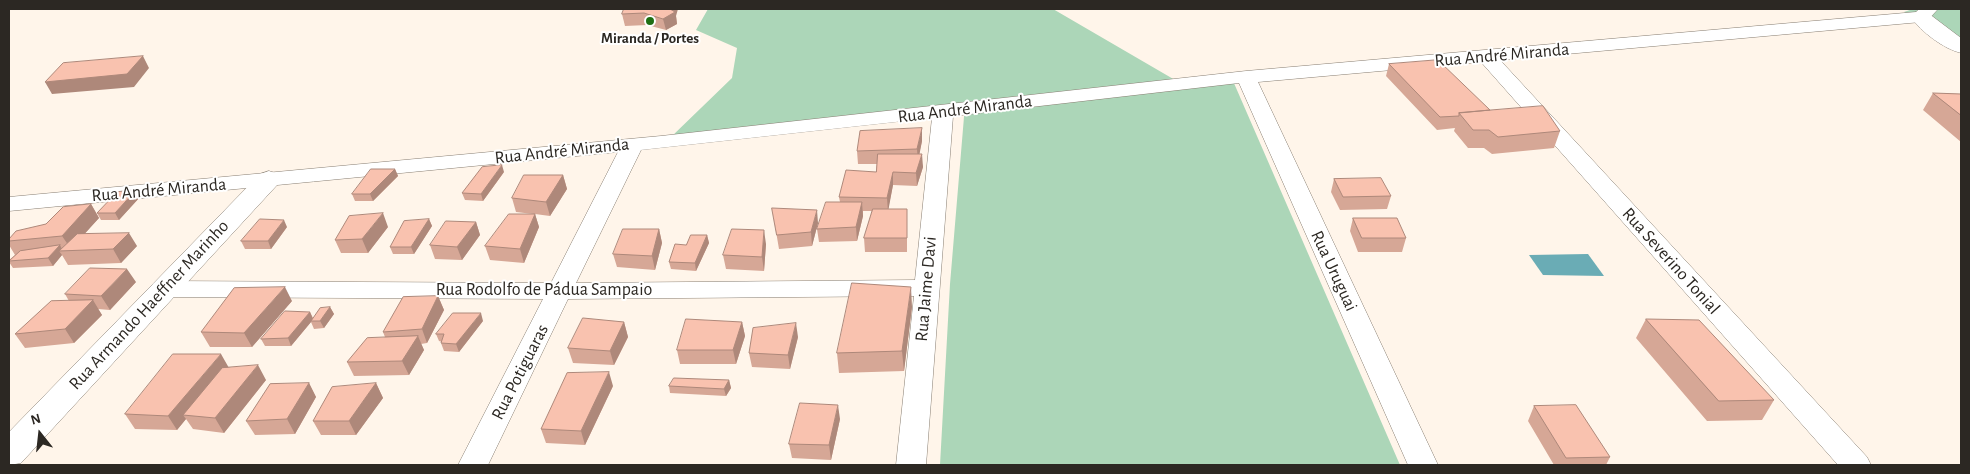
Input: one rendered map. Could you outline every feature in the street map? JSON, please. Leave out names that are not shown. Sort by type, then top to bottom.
[{"type":"street","points":[[1925,13],[1942,36],[1961,47]]},
{"type":"street","name":"Rua André Miranda","points":[[9,204],[633,144],[943,112],[1246,77],[1486,57],[1925,13]]},
{"type":"street","name":"Rua Severino Tonial","points":[[1486,57],[1856,465]]},
{"type":"street","name":"Rua Uruguai","points":[[1246,77],[1423,465]]},
{"type":"street","name":"Rua Jaime Davi","points":[[911,465],[943,112]]},
{"type":"street","name":"Rua Potiguaras","points":[[473,465],[633,144]]},
{"type":"street","name":"Rua Armando Haeffner Marinho","points":[[9,454],[163,289],[269,180]]},
{"type":"street","name":"Rua Rodolfo de Pádua Sampaio","points":[[163,289],[561,291],[926,288]]},
{"type":"green space","points":[[708,9],[1053,9],[1175,80],[1230,74],[1400,465],[940,465],[950,284],[965,105],[671,137],[732,78],[737,48],[696,30]]},
{"type":"green space","points":[[1913,9],[1961,9],[1961,51],[1904,12]]},
{"type":"water","points":[[1588,254],[1604,276],[1543,275],[1529,255]]},
{"type":"building","points":[[624,9],[670,9],[675,12],[663,19],[644,13],[622,14]]},
{"type":"building","points":[[143,56],[127,74],[45,82],[63,63]]},
{"type":"building","points":[[1438,60],[1490,110],[1459,113],[1459,116],[1440,117],[1389,64]]},
{"type":"building","points":[[1933,93],[1961,94],[1961,115]]},
{"type":"building","points":[[1543,106],[1560,131],[1498,137],[1489,130],[1473,130],[1459,113]]},
{"type":"building","points":[[922,128],[917,149],[857,151],[860,131]]},
{"type":"building","points":[[878,154],[922,154],[916,173],[893,172],[887,198],[839,197],[846,170],[876,172]]},
{"type":"building","points":[[502,165],[481,194],[462,193],[482,167]]},
{"type":"building","points":[[371,169],[395,169],[370,194],[352,194]]},
{"type":"building","points":[[524,175],[563,175],[546,202],[512,198]]},
{"type":"building","points":[[1381,178],[1391,196],[1343,197],[1334,179]]},
{"type":"building","points":[[136,190],[115,213],[97,213],[117,192]]},
{"type":"building","points":[[826,202],[862,202],[856,227],[817,229]]},
{"type":"building","points":[[91,204],[62,236],[9,241],[16,231],[46,224],[63,207]]},
{"type":"building","points":[[772,208],[817,210],[811,232],[777,235]]},
{"type":"building","points":[[873,209],[907,209],[907,238],[864,238]]},
{"type":"building","points":[[383,213],[362,239],[335,240],[349,216]]},
{"type":"building","points":[[509,214],[535,214],[520,249],[485,246]]},
{"type":"building","points":[[1353,218],[1397,218],[1406,238],[1362,238]]},
{"type":"building","points":[[260,219],[284,220],[268,241],[241,241]]},
{"type":"building","points":[[429,219],[411,247],[390,247],[404,221]]},
{"type":"building","points":[[446,221],[476,222],[457,247],[430,245]]},
{"type":"building","points":[[623,229],[659,229],[652,256],[613,254]]},
{"type":"building","points":[[732,229],[764,230],[762,257],[723,255]]},
{"type":"building","points":[[129,233],[113,249],[59,251],[77,234]]},
{"type":"building","points":[[691,235],[707,235],[695,263],[669,262],[675,244],[686,245]]},
{"type":"building","points":[[60,245],[48,258],[9,261],[20,251]]},
{"type":"building","points":[[90,268],[127,269],[101,296],[65,294]]},
{"type":"building","points":[[852,283],[911,287],[902,351],[837,353]]},
{"type":"building","points":[[285,287],[244,333],[201,332],[234,288]]},
{"type":"building","points":[[438,296],[422,329],[383,332],[403,297]]},
{"type":"building","points":[[93,300],[65,329],[15,334],[51,301]]},
{"type":"building","points":[[330,307],[320,321],[311,321],[320,308]]},
{"type":"building","points":[[285,311],[310,312],[288,338],[261,339]]},
{"type":"building","points":[[453,313],[481,313],[456,344],[441,343],[444,334],[436,334]]},
{"type":"building","points":[[583,318],[624,322],[610,351],[568,348]]},
{"type":"building","points":[[686,319],[742,322],[733,350],[677,350]]},
{"type":"building","points":[[1646,319],[1699,320],[1774,400],[1719,401]]},
{"type":"building","points":[[796,323],[788,355],[749,353],[753,328]]},
{"type":"building","points":[[418,336],[402,361],[347,362],[367,338]]},
{"type":"building","points":[[173,354],[221,354],[168,416],[125,414]]},
{"type":"building","points":[[258,365],[215,418],[183,415],[222,368]]},
{"type":"building","points":[[609,372],[581,431],[541,429],[567,373]]},
{"type":"building","points":[[674,378],[729,380],[724,389],[669,386]]},
{"type":"building","points":[[309,383],[287,419],[246,421],[270,384]]},
{"type":"building","points":[[376,383],[349,421],[313,421],[332,387]]},
{"type":"building","points":[[800,403],[838,405],[829,445],[789,444]]},
{"type":"building","points":[[1576,405],[1610,457],[1566,458],[1534,406]]},
{"type":"place","name":"Miranda / Portes","points":[[650,21]]}]
